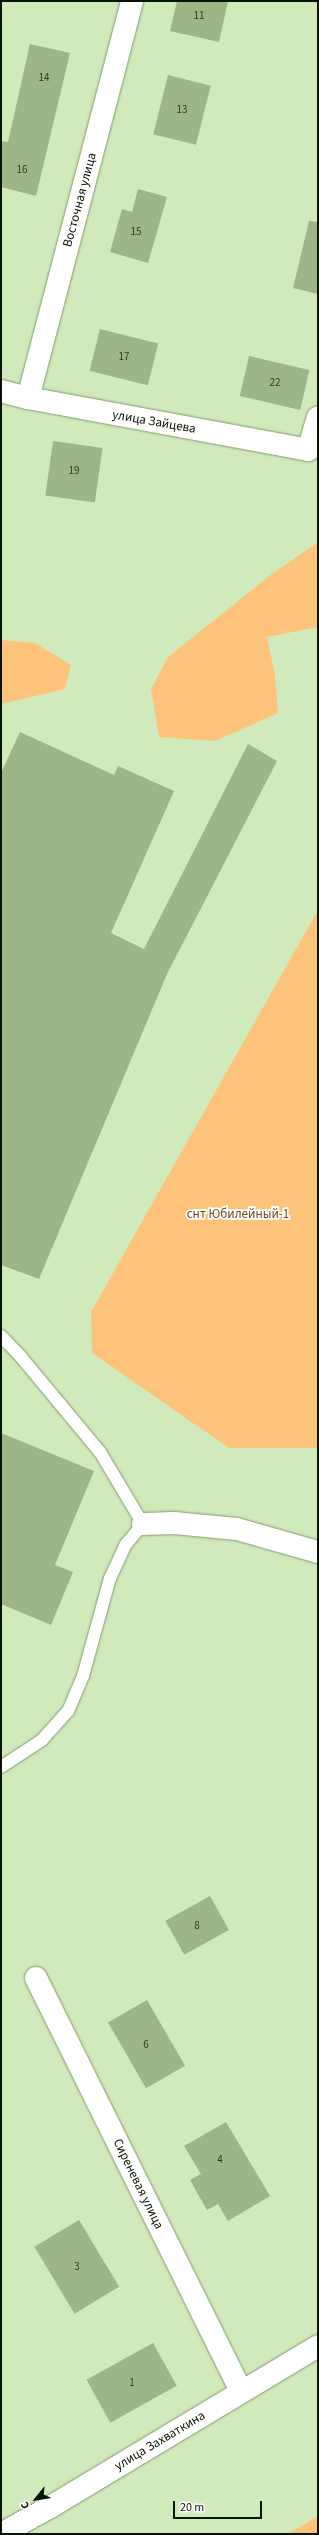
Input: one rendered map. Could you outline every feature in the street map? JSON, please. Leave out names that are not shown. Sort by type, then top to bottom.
[{"type":"street","name":"Восточная улица","points":[[28,398],[132,1]]},
{"type":"street","name":"улица Зайцева","points":[[1,391],[28,398],[308,450],[318,417]]},
{"type":"street","points":[[143,1524],[174,1523],[237,1529],[318,1552]]},
{"type":"street","name":"Сиреневая улица","points":[[36,1978],[241,2391]]},
{"type":"street","name":"улица Захваткина","points":[[1,2534],[52,2506],[318,2346]]},
{"type":"lane","points":[[1,1336],[21,1356],[100,1452],[143,1524],[126,1544],[110,1578],[83,1676],[68,1712],[42,1740],[1,1766]]},
{"type":"green space","points":[[318,542],[318,627],[267,637],[275,675],[278,713],[215,741],[159,737],[151,689],[168,657],[272,574]]},
{"type":"green space","points":[[1,640],[35,643],[71,665],[65,689],[1,704]]},
{"type":"green space","name":"снт Юбилейный-1","points":[[318,910],[318,1448],[229,1448],[92,1353],[91,1312]]},
{"type":"green space","points":[[318,2516],[318,2534],[288,2534]]},
{"type":"building","points":[[177,1],[228,1],[219,42],[170,31]]},
{"type":"building","points":[[30,44],[70,53],[36,196],[1,187],[1,141],[8,142]]},
{"type":"building","points":[[168,75],[211,86],[196,145],[153,134]]},
{"type":"building","points":[[138,189],[167,197],[148,263],[110,252],[122,209],[132,212]]},
{"type":"building","points":[[309,221],[318,222],[318,294],[293,288]]},
{"type":"building","points":[[100,329],[158,344],[148,385],[90,371]]},
{"type":"building","points":[[249,356],[309,370],[300,410],[240,396]]},
{"type":"building","points":[[53,441],[103,448],[95,502],[45,495]]},
{"type":"building","points":[[20,732],[114,775],[118,766],[174,791],[111,933],[144,949],[248,744],[277,761],[167,974],[39,1279],[1,1265],[1,773]]},
{"type":"building","points":[[1,1433],[94,1471],[55,1565],[73,1572],[51,1625],[1,1604]]},
{"type":"building","points":[[210,1896],[229,1930],[184,1955],[165,1921]]},
{"type":"building","points":[[147,2000],[185,2066],[146,2088],[108,2022]]},
{"type":"building","points":[[226,2122],[270,2196],[228,2221],[218,2204],[207,2210],[190,2180],[201,2174],[184,2146]]},
{"type":"building","points":[[79,2220],[119,2287],[75,2314],[34,2247]]},
{"type":"building","points":[[153,2343],[177,2386],[110,2423],[87,2380]]}]
